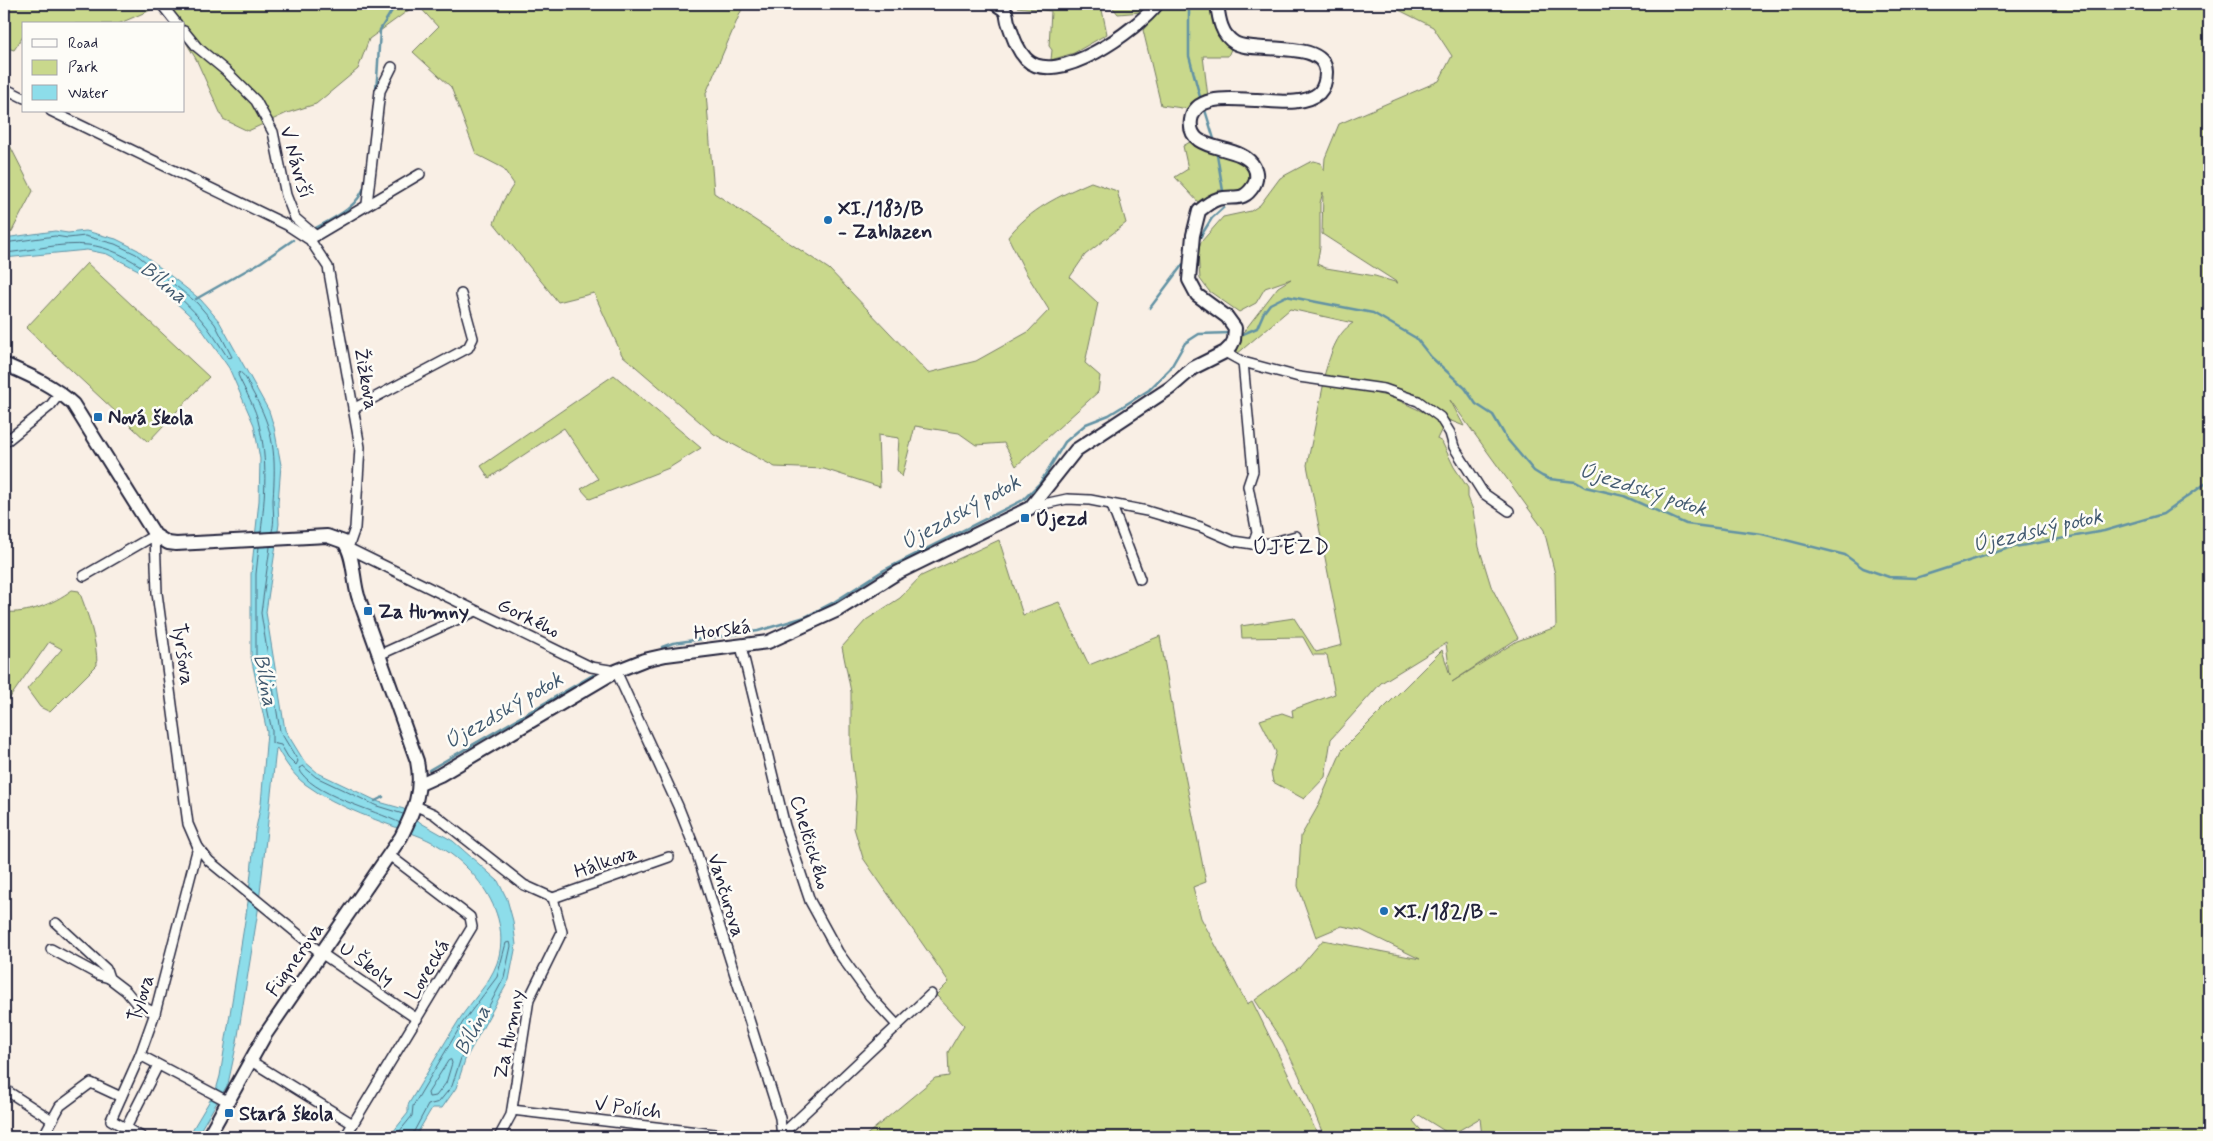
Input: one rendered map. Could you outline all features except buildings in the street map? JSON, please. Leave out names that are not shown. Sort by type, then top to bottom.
[{"type":"street","points":[[1003,6],[1018,50],[1028,61],[1043,68],[1052,68],[1075,62],[1105,45],[1147,17],[1157,4]]},
{"type":"street","points":[[1030,508],[1076,450],[1170,388],[1193,368],[1225,352],[1234,334],[1227,317],[1197,294],[1189,280],[1190,254],[1199,211],[1218,199],[1247,195],[1256,182],[1256,171],[1251,161],[1241,154],[1211,146],[1198,140],[1191,126],[1194,111],[1208,101],[1223,99],[1305,100],[1320,92],[1326,82],[1326,68],[1313,55],[1298,50],[1248,47],[1236,44],[1227,37],[1221,28],[1217,4]]},
{"type":"street","points":[[162,5],[175,22]]},
{"type":"street","name":"V Návrší","points":[[185,32],[197,47],[256,101],[273,132],[286,195],[295,218],[313,238]]},
{"type":"street","points":[[367,204],[380,91],[392,67]]},
{"type":"street","points":[[4,88],[22,97]]},
{"type":"street","name":"Žižkova","points":[[53,112],[313,238],[328,267],[360,447],[355,528],[348,548],[353,580],[417,761],[420,784],[415,809]]},
{"type":"street","points":[[313,238],[420,174]]},
{"type":"street","points":[[353,408],[468,348],[473,338],[461,294]]},
{"type":"street","points":[[1225,352],[1243,362],[1299,376],[1384,389],[1418,401],[1440,417],[1450,433],[1454,447],[1483,493],[1509,511]]},
{"type":"street","points":[[1243,362],[1253,471],[1248,486],[1258,533],[1252,544]]},
{"type":"street","name":"Tyršova","points":[[4,364],[61,392],[78,410],[155,535],[157,594],[188,824],[198,847],[209,861],[321,953]]},
{"type":"street","points":[[4,444],[50,406],[61,392]]},
{"type":"street","points":[[1030,508],[1067,499],[1090,500],[1112,506],[1147,511],[1201,527],[1233,541],[1252,544],[1270,543],[1296,536]]},
{"type":"street","points":[[1112,506],[1140,579]]},
{"type":"street","name":"Horská","points":[[420,784],[440,775],[616,670],[644,660],[666,655],[768,642],[838,610],[897,573],[1030,508]]},
{"type":"street","points":[[84,576],[155,535],[168,543],[176,544],[332,537],[339,539],[348,548]]},
{"type":"street","name":"Gorkého","points":[[348,548],[591,667],[616,670]]},
{"type":"street","points":[[379,655],[476,611]]},
{"type":"street","name":"Chelčického","points":[[741,646],[785,826],[810,901],[838,952],[870,996],[897,1025]]},
{"type":"street","name":"Vančurova","points":[[616,670],[678,806],[697,854],[780,1118],[781,1137]]},
{"type":"street","points":[[415,809],[434,814],[524,885],[553,898]]},
{"type":"street","name":"Fügnerova","points":[[208,1137],[226,1100],[265,1035],[401,837],[415,809]]},
{"type":"street","name":"Tylova","points":[[142,1137],[111,1120],[140,1055],[155,1013],[198,847]]},
{"type":"street","name":"Lovecká","points":[[344,1137],[470,932],[472,922],[465,913],[389,854]]},
{"type":"street","name":"Hálkova","points":[[553,898],[669,857]]},
{"type":"street","name":"Za Humny","points":[[498,1137],[512,1110],[529,999],[562,932],[553,898]]},
{"type":"street","points":[[56,923],[106,969],[109,978]]},
{"type":"street","points":[[51,949],[99,975],[109,978],[126,991],[136,1003],[155,1013]]},
{"type":"street","name":"U Školy","points":[[321,953],[418,1019]]},
{"type":"street","points":[[781,1137],[931,994]]},
{"type":"street","points":[[140,1055],[226,1100]]},
{"type":"street","points":[[251,1061],[352,1124]]},
{"type":"street","points":[[126,1128],[158,1065]]},
{"type":"street","points":[[43,1137],[60,1106],[91,1083],[121,1097]]},
{"type":"street","points":[[4,1089],[52,1120]]},
{"type":"street","name":"V Polích","points":[[512,1110],[740,1137]]},
{"type":"green space","points":[[5,4],[417,4],[369,39],[358,69],[316,104],[287,113],[248,131],[223,119],[196,59],[185,41],[185,22],[173,22],[162,5],[123,22],[22,22],[22,38],[14,50],[4,47],[4,14],[9,6]]},
{"type":"green space","points":[[417,4],[744,4],[706,93],[714,193],[829,269],[928,373],[976,361],[1028,332],[1049,310],[1026,273],[1008,237],[1017,227],[1046,204],[1091,182],[1117,191],[1126,223],[1085,255],[1070,277],[1098,303],[1085,363],[1100,376],[1098,392],[1016,466],[1004,443],[976,445],[959,433],[915,426],[902,477],[897,470],[899,438],[878,435],[880,487],[824,469],[775,467],[714,434],[622,355],[594,293],[558,302],[494,223],[503,201],[514,184],[503,168],[476,154],[451,87],[413,52],[438,27]]},
{"type":"green space","points":[[1018,4],[1110,4],[1101,5],[1107,34],[1074,53],[1051,60],[1052,50],[1049,46],[1051,11],[1017,7]]},
{"type":"green space","points":[[1110,4],[1148,4],[1142,12],[1118,14]]},
{"type":"green space","points":[[1164,4],[1211,4],[1215,29],[1221,40],[1231,49],[1228,56],[1203,56],[1208,97],[1189,109],[1161,105],[1143,30]]},
{"type":"green space","points":[[1387,4],[2209,4],[2209,1137],[1482,1137],[1480,1118],[1451,1135],[1419,1115],[1413,1121],[1427,1137],[1325,1137],[1299,1075],[1282,1041],[1255,1000],[1300,967],[1323,940],[1420,959],[1361,930],[1342,926],[1316,937],[1298,886],[1301,836],[1317,808],[1342,750],[1442,650],[1450,675],[1446,643],[1381,683],[1331,739],[1325,777],[1304,799],[1273,782],[1271,772],[1276,752],[1260,720],[1282,713],[1293,717],[1292,710],[1335,694],[1327,655],[1313,655],[1303,637],[1242,638],[1241,626],[1294,618],[1316,652],[1342,645],[1307,465],[1324,382],[1391,397],[1445,422],[1437,439],[1442,442],[1454,467],[1468,488],[1468,497],[1473,510],[1479,547],[1491,586],[1518,638],[1452,682],[1517,641],[1556,627],[1555,574],[1544,530],[1450,400],[1464,426],[1441,417],[1414,396],[1388,386],[1324,376],[1337,340],[1353,323],[1290,309],[1237,354],[1238,339],[1278,287],[1291,279],[1265,288],[1256,303],[1239,312],[1209,291],[1200,279],[1198,253],[1201,242],[1223,217],[1251,211],[1260,205],[1280,178],[1314,161],[1321,163],[1324,171],[1325,158],[1339,124],[1439,81],[1452,56],[1433,27]],"holes":[[[1323,192],[1322,234],[1398,283],[1375,276],[1326,268],[1317,264],[1320,247],[1320,203]]]},
{"type":"green space","points":[[4,134],[33,191],[11,233],[4,233]]},
{"type":"green space","points":[[1190,142],[1242,161],[1249,168],[1250,179],[1241,192],[1219,190],[1199,203],[1175,177],[1188,169],[1183,146]]},
{"type":"green space","points":[[87,263],[209,377],[148,442],[26,328]]},
{"type":"green space","points":[[614,375],[701,448],[669,468],[590,499],[581,489],[598,479],[564,428],[489,478],[481,466]]},
{"type":"green space","points":[[999,540],[1023,615],[1059,602],[1089,665],[1160,636],[1206,882],[1193,887],[1201,918],[1247,1004],[1252,1001],[1319,1137],[864,1137],[935,1078],[949,1076],[948,1052],[964,1025],[936,995],[949,982],[863,858],[854,828],[856,796],[851,752],[851,692],[842,647],[866,620],[900,598],[921,576]]},
{"type":"green space","points":[[72,590],[79,591],[86,609],[94,637],[97,665],[50,712],[40,707],[27,689],[62,649],[49,642],[4,706],[4,612],[31,610],[57,600]]},
{"type":"water","name":"Bílina","points":[[55,231],[68,233],[86,231],[116,239],[138,250],[201,300],[219,321],[269,411],[281,465],[278,503],[279,524],[266,612],[285,730],[304,761],[318,773],[379,802],[404,809],[421,823],[453,841],[498,881],[507,899],[513,921],[516,945],[509,980],[465,1060],[456,1088],[442,1108],[432,1108],[415,1137],[389,1137],[408,1113],[408,1105],[446,1041],[494,971],[501,943],[499,923],[493,905],[483,887],[454,856],[419,836],[360,814],[318,793],[297,777],[277,748],[258,911],[237,1042],[228,1084],[196,1137],[188,1137],[216,1090],[220,1076],[248,902],[255,833],[261,804],[267,732],[251,657],[251,574],[259,501],[260,459],[254,425],[229,368],[196,321],[142,272],[107,254],[87,250],[4,258],[4,238]]},
{"type":"waterway","points":[[371,134],[380,30],[396,4]]},
{"type":"waterway","points":[[1189,4],[1189,56],[1200,97]]},
{"type":"waterway","points":[[1205,110],[1214,139]]},
{"type":"waterway","points":[[1217,155],[1223,191]]},
{"type":"waterway","points":[[312,230],[336,217],[351,206],[357,200],[365,184]]},
{"type":"waterway","points":[[1199,239],[1212,218],[1224,207]]},
{"type":"waterway","name":"Bílina","points":[[196,299],[261,262],[293,240]]},
{"type":"waterway","points":[[1150,308],[1183,264]]},
{"type":"waterway","name":"Újezdský potok","points":[[1238,334],[1243,334],[1257,328],[1270,304],[1286,296],[1373,313],[1416,338],[1431,357],[1465,388],[1476,404],[1493,415],[1507,439],[1534,471],[1542,476],[1549,479],[1576,482],[1585,487],[1624,496],[1686,524],[1762,534],[1845,555],[1863,568],[1889,577],[1916,578],[2009,548],[2104,531],[2163,514],[2209,481]]},
{"type":"waterway","name":"Újezdský potok","points":[[662,647],[673,643],[758,631],[805,617],[834,602],[884,570],[1023,500],[1040,483],[1065,442],[1086,424],[1109,415],[1149,390],[1170,369],[1185,343],[1199,334],[1230,333]]},
{"type":"waterway","name":"Újezdský potok","points":[[429,770],[593,675]]},
{"type":"waterway","name":"Újezdský potok","points":[[375,801],[383,797]]},
{"type":"place","name":"XI./183/B - Zahlazen","points":[[828,220]]},
{"type":"place","name":"Nová škola","points":[[98,417]]},
{"type":"place","name":"Újezd","points":[[1025,518]]},
{"type":"place","name":"Za Humny","points":[[368,611]]},
{"type":"place","name":"XI./182/B -","points":[[1384,911]]},
{"type":"place","name":"Stará škola","points":[[229,1113]]},
{"type":"district","name":"ÚJEZD","points":[[1291,546]]}]
